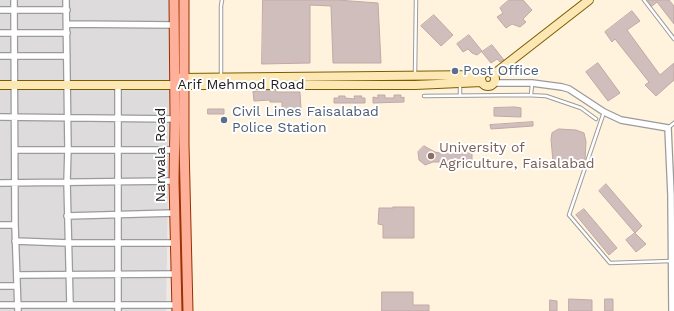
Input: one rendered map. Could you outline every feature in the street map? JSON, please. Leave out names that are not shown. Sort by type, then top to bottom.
[{"type":"main road","name":"Narwala Road","points":[[174,0],[184,144],[188,311]]},
{"type":"main road","name":"Narwala Road","points":[[177,308],[174,214],[175,119],[184,0]]},
{"type":"street","points":[[14,0],[14,183],[18,308]]},
{"type":"street","points":[[66,0],[68,86],[67,216],[70,304]]},
{"type":"street","points":[[482,78],[488,86],[494,78],[590,0]]},
{"type":"street","points":[[0,10],[67,10]]},
{"type":"street","points":[[67,24],[175,25]]},
{"type":"street","points":[[0,33],[67,33]]},
{"type":"street","points":[[0,56],[67,56]]},
{"type":"street","points":[[179,82],[221,78],[251,81],[334,81],[415,85],[460,83],[482,78],[488,72],[494,78],[554,85],[569,89],[604,112],[621,120],[668,128],[672,195],[672,311]]},
{"type":"street","points":[[395,76],[395,85]]},
{"type":"street","points":[[334,81],[395,76],[482,78]]},
{"type":"street","name":"Arif Mehmod Road","points":[[0,85],[118,86],[179,82],[251,81]]},
{"type":"street","points":[[118,86],[118,308]]},
{"type":"street","points":[[0,117],[175,119]]},
{"type":"street","points":[[15,150],[175,150]]},
{"type":"street","points":[[0,183],[118,183],[174,181]]},
{"type":"street","points":[[67,216],[174,214]]},
{"type":"street","points":[[0,225],[15,225]]},
{"type":"street","points":[[16,241],[68,243],[175,243]]},
{"type":"street","points":[[17,275],[176,274]]},
{"type":"street","points":[[0,286],[17,286]]},
{"type":"street","points":[[0,305],[18,308],[70,304],[118,308],[177,308]]},
{"type":"lane","points":[[221,78],[222,0]]},
{"type":"lane","points":[[415,85],[416,0]]},
{"type":"lane","points":[[644,0],[674,39]]},
{"type":"lane","points":[[460,83],[460,95]]},
{"type":"lane","points":[[531,95],[532,83]]},
{"type":"lane","points":[[424,96],[546,96],[581,108],[596,120]]},
{"type":"lane","points":[[604,112],[569,215],[610,263],[671,261]]},
{"type":"lane","points":[[668,128],[674,122]]},
{"type":"shaded area","points":[[0,0],[171,0],[166,311],[0,311]]},
{"type":"shaded area","name":"University of Agriculture, Faisalabad","points":[[187,0],[674,0],[674,311],[189,311]]},
{"type":"building","points":[[263,0],[337,0],[378,3],[381,63],[333,63],[331,6],[310,5],[310,63],[262,64]]},
{"type":"building","points":[[509,0],[523,0],[532,10],[523,19],[526,22],[520,27],[512,24],[506,28],[497,17],[503,13],[500,8]]},
{"type":"building","points":[[648,0],[669,0],[674,6],[674,24],[657,2],[652,6]]},
{"type":"building","points":[[632,11],[640,21],[627,30],[660,75],[674,63],[674,80],[656,96],[645,85],[649,82],[615,39],[612,42],[605,32]]},
{"type":"building","points":[[434,15],[453,35],[441,46],[421,26]]},
{"type":"building","points":[[469,35],[482,51],[477,55],[468,49],[463,52],[457,44]]},
{"type":"building","points":[[492,45],[504,60],[500,62],[497,59],[491,63],[482,52]]},
{"type":"building","points":[[598,63],[620,93],[608,101],[586,72]]},
{"type":"building","points":[[276,90],[276,92],[300,92],[301,109],[282,109],[282,102],[270,102],[270,100],[254,101],[253,92]]},
{"type":"building","points":[[378,95],[385,95],[385,98],[394,98],[394,95],[401,95],[401,98],[404,97],[404,102],[373,103],[373,97],[378,98]]},
{"type":"building","points":[[339,96],[355,99],[354,96],[362,96],[361,98],[365,98],[365,103],[334,103],[334,98],[339,98]]},
{"type":"building","points":[[494,108],[521,108],[521,117],[494,116]]},
{"type":"building","points":[[208,109],[224,109],[224,114],[208,114]]},
{"type":"building","points":[[533,122],[533,126],[491,129],[490,125]]},
{"type":"building","points":[[559,129],[576,130],[584,133],[586,142],[585,160],[577,160],[577,163],[561,164],[560,161],[553,162],[551,139],[552,133]]},
{"type":"building","points":[[424,146],[440,153],[450,148],[454,154],[460,154],[463,148],[472,153],[472,162],[463,168],[459,163],[454,163],[450,168],[440,162],[433,162],[425,165],[419,160],[418,152]]},
{"type":"building","points":[[606,184],[642,226],[635,233],[599,191]]},
{"type":"building","points":[[414,207],[414,238],[383,238],[383,225],[378,224],[379,208]]},
{"type":"building","points":[[584,209],[617,248],[609,255],[576,215]]},
{"type":"building","points":[[635,233],[646,244],[636,252],[626,240]]},
{"type":"building","points":[[382,292],[413,292],[413,305],[429,305],[429,311],[382,311]]},
{"type":"building","points":[[569,299],[592,300],[592,311],[569,311]]},
{"type":"building","points":[[605,299],[613,299],[613,311],[605,311]]},
{"type":"building","points":[[550,300],[557,301],[557,311],[550,311]]},
{"type":"place","name":"Post Office","points":[[455,71]]},
{"type":"place","name":"Civil Lines Faisalabad Police Station","points":[[224,120]]},
{"type":"place","name":"University of Agriculture, Faisalabad","points":[[431,156]]}]
